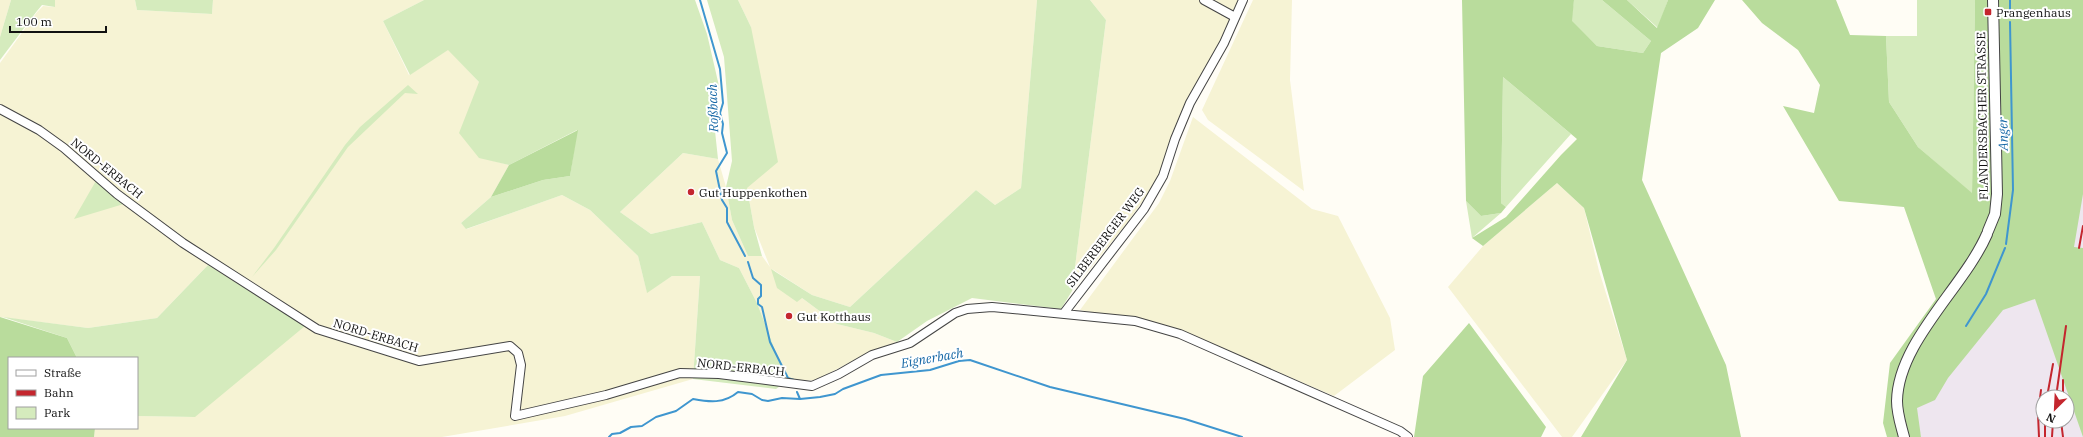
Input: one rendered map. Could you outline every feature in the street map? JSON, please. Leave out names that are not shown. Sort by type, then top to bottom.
[{"type":"street","points":[[1204,0],[1235,17]]},
{"type":"street","name":"SILBERBERGER WEG","points":[[1064,313],[1144,209],[1163,176],[1175,139],[1190,103],[1224,43],[1243,0]]},
{"type":"street","name":"FLANDERSBACHER STRASSE","points":[[1904,437],[1898,417],[1898,401],[1902,373],[1913,349],[1975,256],[1995,214],[1997,194],[1993,0]]},
{"type":"street","name":"NORD-ERBACH","points":[[0,109],[39,130],[64,148],[117,194],[183,243],[318,329],[419,361],[510,346],[518,352],[520,364],[516,416],[606,395],[680,373],[719,374],[812,386],[839,374],[872,355],[910,344],[945,318],[967,309],[992,307],[1064,313]]},
{"type":"street","points":[[1064,313],[1135,322],[1180,334],[1400,431],[1408,437]]},
{"type":"shaded area","points":[[0,0],[11,0],[0,37]]},
{"type":"shaded area","points":[[55,0],[135,0],[137,10],[212,14],[213,0],[424,0],[383,21],[409,75],[448,49],[479,82],[479,157],[509,165],[491,197],[461,223],[467,229],[562,195],[590,210],[638,256],[647,292],[672,276],[700,276],[693,379],[565,416],[442,437],[94,437],[95,429],[138,429],[138,416],[195,417],[208,265],[157,318],[88,328],[0,317],[0,63],[37,12],[43,6],[55,7]]},
{"type":"shaded area","points":[[738,0],[1037,0],[1021,188],[995,205],[976,190],[850,307],[812,295],[772,269],[802,298],[837,324],[874,333],[897,342],[862,356],[816,380],[787,381],[757,303],[739,268],[720,260],[702,222],[651,234],[620,212],[683,153],[718,159],[726,187],[732,220],[748,256],[762,256],[770,267],[754,227],[747,188],[751,27]]},
{"type":"shaded area","points":[[1090,0],[1242,0],[1182,117],[1173,131],[1158,180],[1127,223],[1072,291],[1106,20]]},
{"type":"shaded area","points":[[1253,0],[1292,0],[1290,80],[1304,191],[1208,120],[1202,110]]},
{"type":"shaded area","points":[[2083,0],[2083,437],[1921,437],[1912,401]]},
{"type":"shaded area","points":[[1193,117],[1312,209],[1338,216],[1390,318],[1395,350],[1334,396],[1193,336],[1137,320],[1080,310],[1159,203],[1170,181]]},
{"type":"shaded area","points":[[1557,183],[1584,208],[1599,271],[1627,360],[1572,437],[1562,437],[1448,287],[1483,246]]},
{"type":"green space","points":[[11,0],[55,0],[55,7],[42,5],[0,60],[0,37]]},
{"type":"green space","points":[[135,0],[213,0],[212,14],[137,10]]},
{"type":"green space","points":[[424,0],[695,0],[707,34],[719,86],[715,131],[718,159],[683,153],[620,212],[651,234],[702,222],[720,260],[739,268],[757,303],[787,381],[776,389],[693,379],[700,276],[672,276],[647,293],[638,256],[590,210],[562,195],[466,229],[461,223],[491,197],[543,180],[570,176],[577,130],[509,165],[479,158],[459,133],[479,82],[448,50],[410,75],[383,21]]},
{"type":"green space","points":[[707,0],[738,0],[751,27],[778,162],[747,188],[754,227],[762,256],[748,256],[732,220],[726,187],[732,161],[724,57]]},
{"type":"green space","points":[[1037,0],[1090,0],[1106,20],[1072,291],[1061,309],[972,298],[927,321],[897,342],[874,333],[837,324],[802,298],[797,302],[777,288],[771,269],[812,295],[850,307],[976,190],[995,205],[1021,188]]},
{"type":"green space","points":[[1462,0],[1574,0],[1572,21],[1597,46],[1643,53],[1651,41],[1602,0],[1627,0],[1657,28],[1668,0],[1715,0],[1698,28],[1661,53],[1642,180],[1726,365],[1741,437],[1581,437],[1627,360],[1584,208],[1557,183],[1483,246],[1472,238],[1506,217],[1577,139],[1503,77],[1501,203],[1506,207],[1501,213],[1481,216],[1466,201]]},
{"type":"green space","points":[[1574,0],[1602,0],[1651,41],[1643,53],[1597,46],[1571,21]]},
{"type":"green space","points":[[1627,0],[1668,0],[1658,28]]},
{"type":"green space","points":[[1742,0],[1836,0],[1850,35],[1886,36],[1889,102],[1918,147],[1972,193],[1975,0],[2083,0],[2083,194],[2074,247],[2083,248],[2083,437],[2075,414],[2075,389],[2066,389],[2035,299],[2003,310],[1948,378],[1935,400],[1917,408],[1921,437],[1887,437],[1883,423],[1890,363],[1936,299],[1904,207],[1839,201],[1783,106],[1814,113],[1820,85],[1798,50],[1762,23]]},
{"type":"green space","points":[[1917,0],[1975,0],[1972,194],[1918,147],[1889,102],[1886,36],[1917,36]]},
{"type":"green space","points":[[1503,77],[1571,134],[1506,207],[1501,203]]},
{"type":"green space","points":[[408,85],[418,94],[405,93],[348,147],[276,250],[252,277],[274,248],[345,145],[360,127]]},
{"type":"green space","points":[[578,130],[570,176],[543,180],[491,197],[509,165]]},
{"type":"green space","points":[[97,179],[127,203],[74,219]]},
{"type":"green space","points":[[1466,201],[1481,216],[1501,213],[1472,238]]},
{"type":"green space","points":[[208,265],[305,326],[195,417],[138,416],[138,357],[76,357],[67,338],[3,317],[88,328],[157,318]]},
{"type":"green space","points":[[0,317],[67,338],[76,357],[8,357],[8,429],[95,429],[94,437],[0,437]]},
{"type":"green space","points":[[1469,323],[1546,427],[1541,437],[1414,437],[1423,376]]},
{"type":"waterway","name":"Roßbach","points":[[700,0],[720,69],[723,103],[720,113],[723,124],[722,133],[727,153],[716,171],[722,200],[727,208],[727,222],[745,256]]},
{"type":"waterway","name":"Anger","points":[[2010,0],[2010,12]]},
{"type":"waterway","name":"Anger","points":[[2006,244],[2013,190],[2010,22]]},
{"type":"waterway","name":"Anger","points":[[1966,326],[1986,294],[2005,248]]},
{"type":"waterway","name":"Roßbach","points":[[748,262],[753,278],[761,285],[761,296],[758,299],[758,304],[762,307],[770,342],[788,378],[794,380]]},
{"type":"waterway","name":"Eignerbach","points":[[609,437],[612,434],[620,433],[631,427],[642,426],[656,417],[676,411],[693,399],[716,401],[727,399],[738,392],[752,394],[762,400],[768,401],[782,398],[800,399],[820,397],[835,394],[843,389],[881,375],[930,370],[959,361],[970,360],[1050,387],[1185,419],[1242,437]]},
{"type":"waterway","name":"Eignerbach","points":[[797,392],[800,399]]},
{"type":"railway","points":[[2079,248],[2083,226]]},
{"type":"railway","points":[[2057,389],[2066,326]]},
{"type":"railway","points":[[2048,389],[2053,364]]},
{"type":"railway","points":[[2063,380],[2063,389]]},
{"type":"railway","points":[[2039,429],[2039,437]]},
{"type":"railway","points":[[2045,429],[2045,437]]},
{"type":"railway","points":[[2052,429],[2052,437]]},
{"type":"railway","points":[[2062,429],[2063,437]]},
{"type":"place","name":"Prangenhaus","points":[[1988,12]]},
{"type":"place","name":"Gut Huppenkothen","points":[[691,192]]},
{"type":"place","name":"Gut Kotthaus","points":[[789,316]]}]
